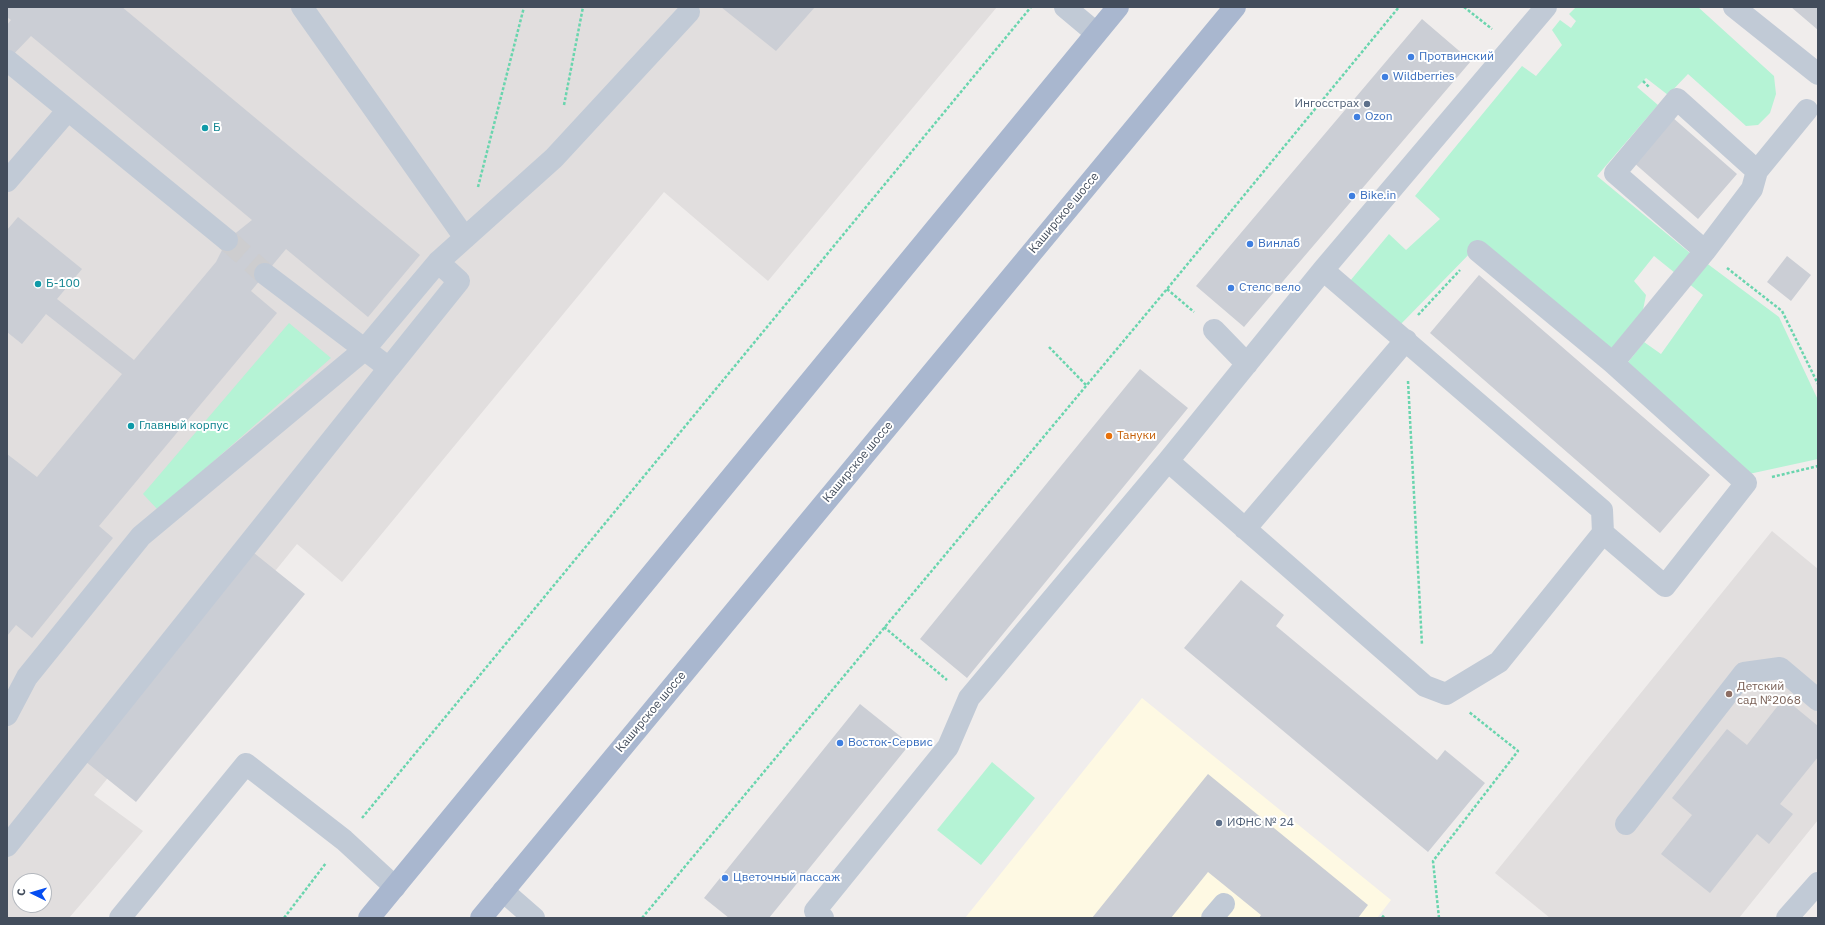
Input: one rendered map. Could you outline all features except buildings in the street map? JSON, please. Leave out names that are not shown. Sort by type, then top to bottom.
[{"type":"main road","points":[[369,918],[1118,7]]},
{"type":"main road","name":"Каширское шоссе","points":[[481,918],[1235,7]]},
{"type":"street","points":[[302,7],[465,238]]},
{"type":"street","points":[[1065,7],[1096,33]]},
{"type":"street","points":[[823,918],[815,911],[948,747],[969,698],[1168,461],[1323,270],[1546,7]]},
{"type":"street","points":[[1734,7],[1818,74]]},
{"type":"street","points":[[7,715],[26,677],[141,536],[364,350],[438,262],[554,158],[689,12]]},
{"type":"street","points":[[8,61],[227,240]]},
{"type":"street","points":[[1705,251],[1615,173],[1677,99],[1757,171]]},
{"type":"street","points":[[1613,363],[1705,251],[1752,189],[1757,171],[1814,109]]},
{"type":"street","points":[[7,180],[68,110]]},
{"type":"street","points":[[1478,251],[1613,363],[1746,483],[1665,586],[1603,533]]},
{"type":"street","points":[[7,846],[459,282],[438,262]]},
{"type":"street","points":[[1168,461],[1425,686],[1446,694],[1499,662],[1603,533],[1602,510],[1323,270]]},
{"type":"street","points":[[265,274],[389,368]]},
{"type":"street","points":[[1214,330],[1247,364]]},
{"type":"street","points":[[1245,529],[1406,340]]},
{"type":"street","points":[[1626,824],[1744,673],[1780,668],[1818,700]]},
{"type":"street","points":[[120,918],[246,764],[344,840],[395,887]]},
{"type":"street","points":[[1788,918],[1818,883]]},
{"type":"street","points":[[503,891],[534,918]]},
{"type":"path","points":[[477,192],[524,7]]},
{"type":"path","points":[[562,113],[583,7]]},
{"type":"path","points":[[284,918],[344,840],[1031,7]]},
{"type":"path","points":[[642,918],[1086,385],[1168,289],[1399,7]]},
{"type":"path","points":[[1464,7],[1514,45]]},
{"type":"path","points":[[1417,316],[1478,251]]},
{"type":"path","points":[[1705,251],[1782,311],[1818,384]]},
{"type":"path","points":[[1168,289],[1214,330]]},
{"type":"path","points":[[1406,340],[1425,686]]},
{"type":"path","points":[[1049,347],[1086,385]]},
{"type":"path","points":[[1746,483],[1818,466]]},
{"type":"path","points":[[884,627],[969,698]]},
{"type":"path","points":[[1439,918],[1433,862],[1518,751],[1446,694]]},
{"type":"path","points":[[320,859],[326,863]]},
{"type":"path","points":[[1382,918],[1385,914]]},
{"type":"shaded area","points":[[7,7],[997,7],[768,281],[664,192],[342,582],[297,544],[94,795],[143,831],[69,918],[7,918]]},
{"type":"shaded area","name":"Детский сад №2068","points":[[1772,531],[1818,569],[1818,820],[1739,918],[1550,918],[1495,873]]},
{"type":"shaded area","points":[[1142,698],[1391,900],[1377,918],[965,918]]},
{"type":"green space","points":[[1576,7],[1698,7],[1774,76],[1776,94],[1770,113],[1758,125],[1746,126],[1688,74],[1668,95],[1646,78],[1637,87],[1658,105],[1597,176],[1690,253],[1675,273],[1654,256],[1634,281],[1646,295],[1642,315],[1610,354],[1478,245],[1400,325],[1350,281],[1389,234],[1406,250],[1440,219],[1415,196],[1522,66],[1536,76],[1562,45],[1552,30],[1560,20],[1571,28],[1576,21],[1569,14]]},
{"type":"green space","points":[[1705,262],[1779,317],[1818,400],[1818,459],[1749,474],[1625,366],[1644,342],[1661,354],[1703,295],[1688,283]]},
{"type":"green space","points":[[289,323],[331,358],[158,510],[143,494]]},
{"type":"green space","points":[[992,762],[1035,798],[981,865],[937,830]]},
{"type":"tunnel","points":[[227,240],[265,274]]},
{"type":"place","name":"Протвинский","points":[[1411,57]]},
{"type":"place","name":"Wildberries","points":[[1385,77]]},
{"type":"place","name":"Ингосстрах","points":[[1367,104]]},
{"type":"place","name":"Ozon","points":[[1357,117]]},
{"type":"place","name":"Б","points":[[205,128]]},
{"type":"place","name":"Bike.in","points":[[1352,196]]},
{"type":"place","name":"Винлаб","points":[[1250,244]]},
{"type":"place","name":"Б-100","points":[[38,284]]},
{"type":"place","name":"Стелс вело","points":[[1231,288]]},
{"type":"place","name":"Главный корпус","points":[[131,426]]},
{"type":"place","name":"Тануки","points":[[1109,436]]},
{"type":"place","name":"Детский сад №2068","points":[[1729,694]]},
{"type":"place","name":"Восток-Сервис","points":[[840,743]]},
{"type":"place","name":"ИФНС № 24","points":[[1219,823]]},
{"type":"place","name":"Цветочный пассаж","points":[[725,878]]}]
